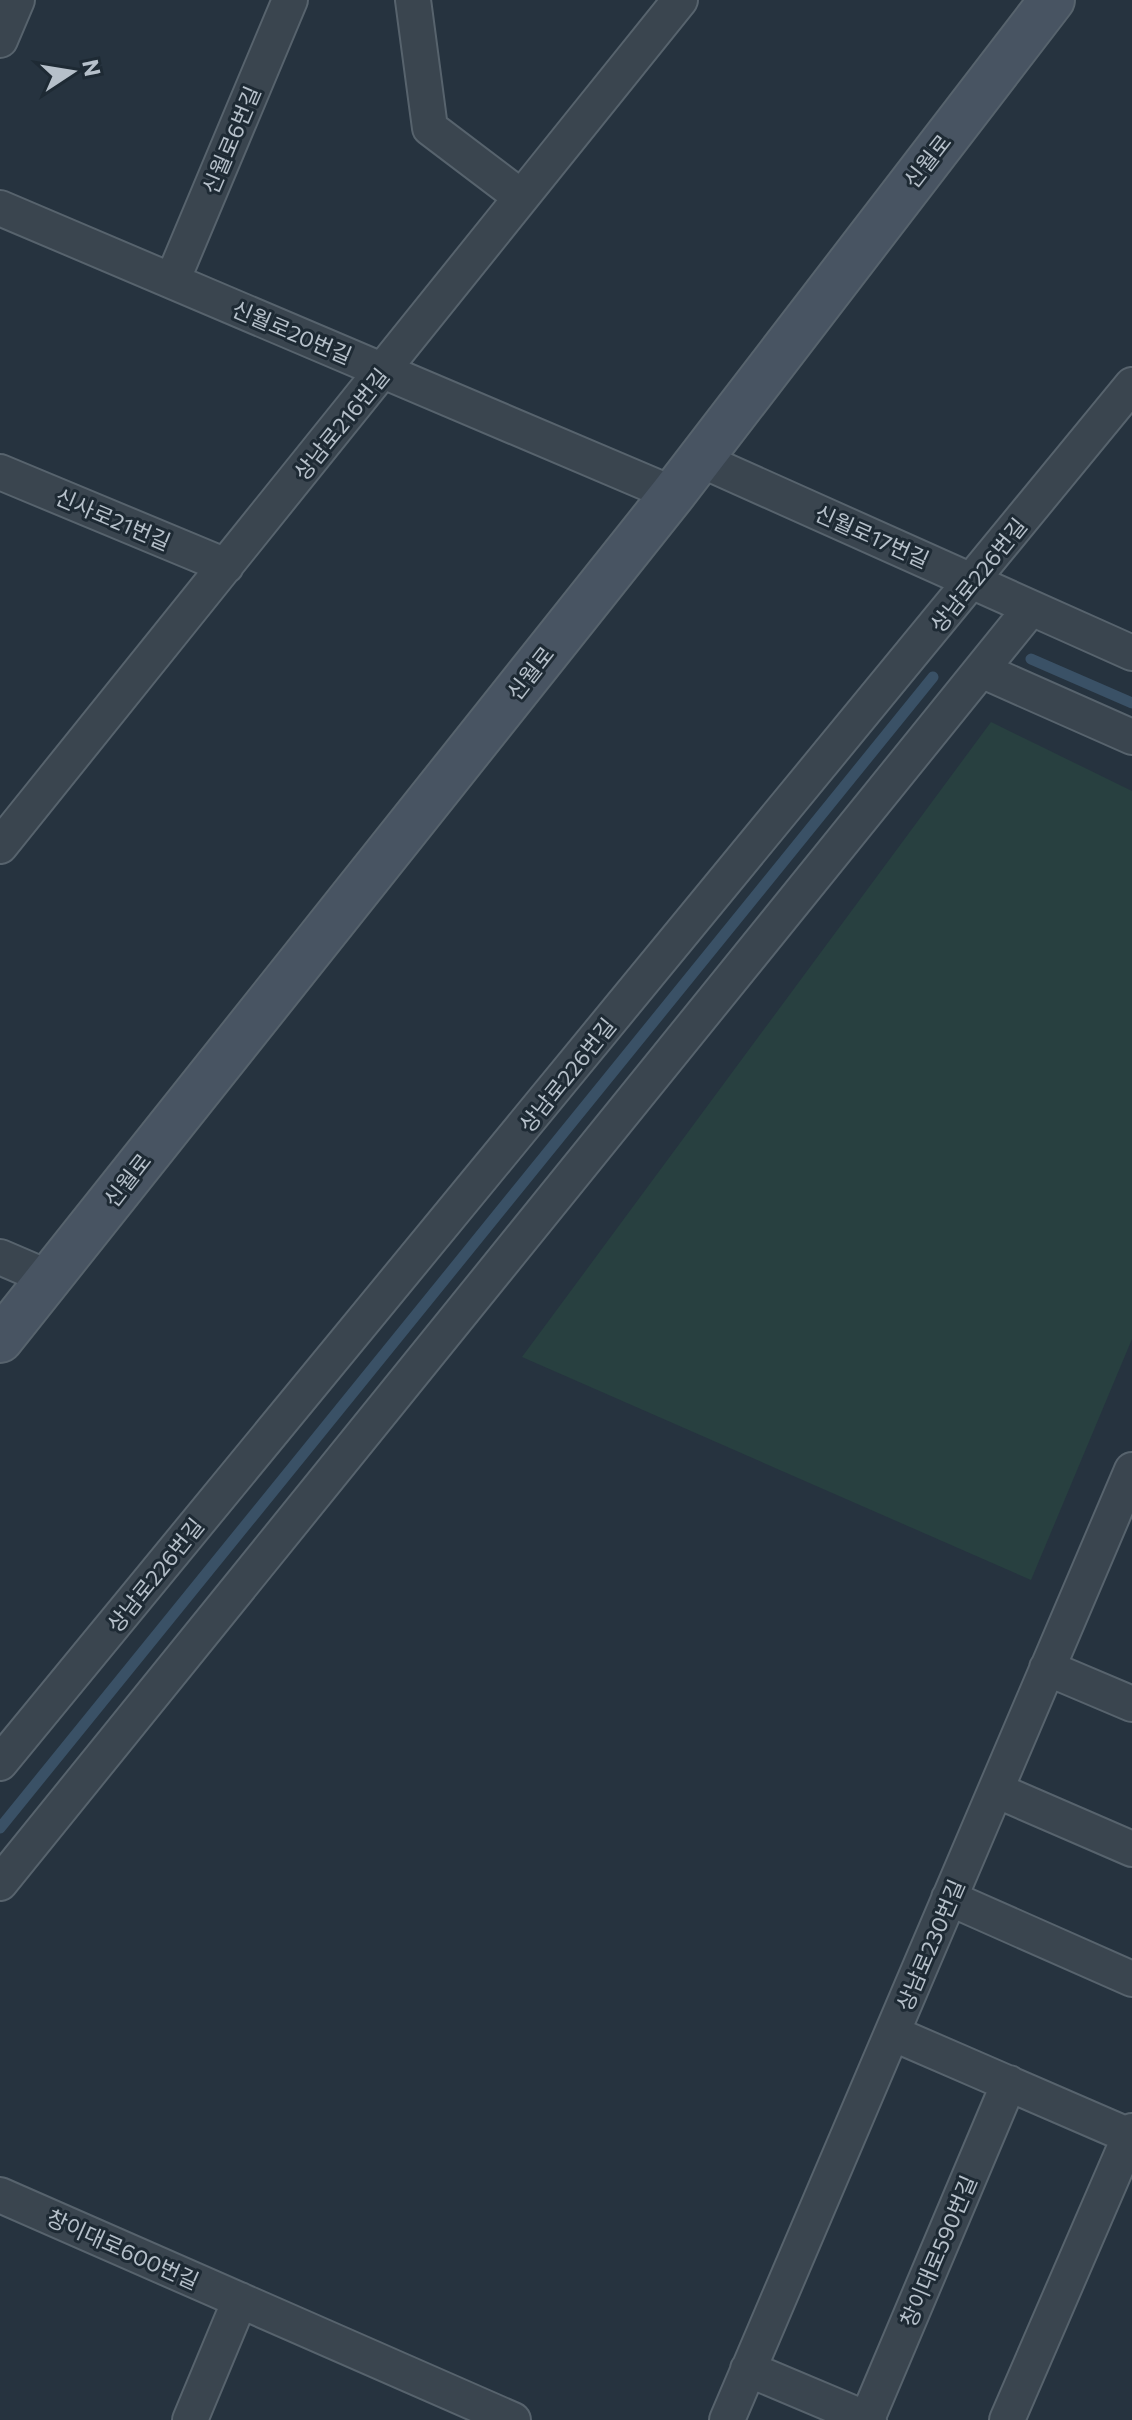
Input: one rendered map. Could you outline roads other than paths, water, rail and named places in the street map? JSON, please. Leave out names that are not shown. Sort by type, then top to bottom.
[{"type":"street","points":[[0,40],[17,0]]},
{"type":"street","name":"신월로6번길","points":[[172,281],[290,0]]},
{"type":"street","points":[[413,0],[430,128],[521,197]]},
{"type":"street","name":"상남로216번길","points":[[0,846],[680,0]]},
{"type":"street","name":"신월로","points":[[0,1340],[673,494],[1052,0]]},
{"type":"street","name":"신월로20번길","points":[[0,208],[673,494]]},
{"type":"street","name":"상남로226번길","points":[[0,1763],[1132,385]]},
{"type":"street","name":"신월로17번길","points":[[699,459],[1132,653]]},
{"type":"street","name":"신사로21번길","points":[[0,472],[226,566]]},
{"type":"street","points":[[0,1883],[1031,608]]},
{"type":"street","points":[[981,670],[1132,737]]},
{"type":"street","points":[[0,1257],[49,1278]]},
{"type":"street","name":"상남로230번길","points":[[727,2420],[1132,1470]]},
{"type":"street","points":[[1047,1668],[1132,1704]]},
{"type":"street","points":[[996,1790],[1132,1849]]},
{"type":"street","points":[[949,1898],[1132,1979]]},
{"type":"street","points":[[892,2033],[1131,2135],[1007,2420]]},
{"type":"street","name":"창이대로590번길","points":[[868,2420],[1009,2083]]},
{"type":"street","name":"창이대로600번길","points":[[2,2202],[240,2300],[464,2410],[513,2420]]},
{"type":"street","points":[[190,2420],[240,2300]]},
{"type":"street","points":[[748,2369],[868,2420]]},
{"type":"waterway","points":[[1031,659],[1132,703]]},
{"type":"waterway","points":[[0,1828],[933,677]]}]
